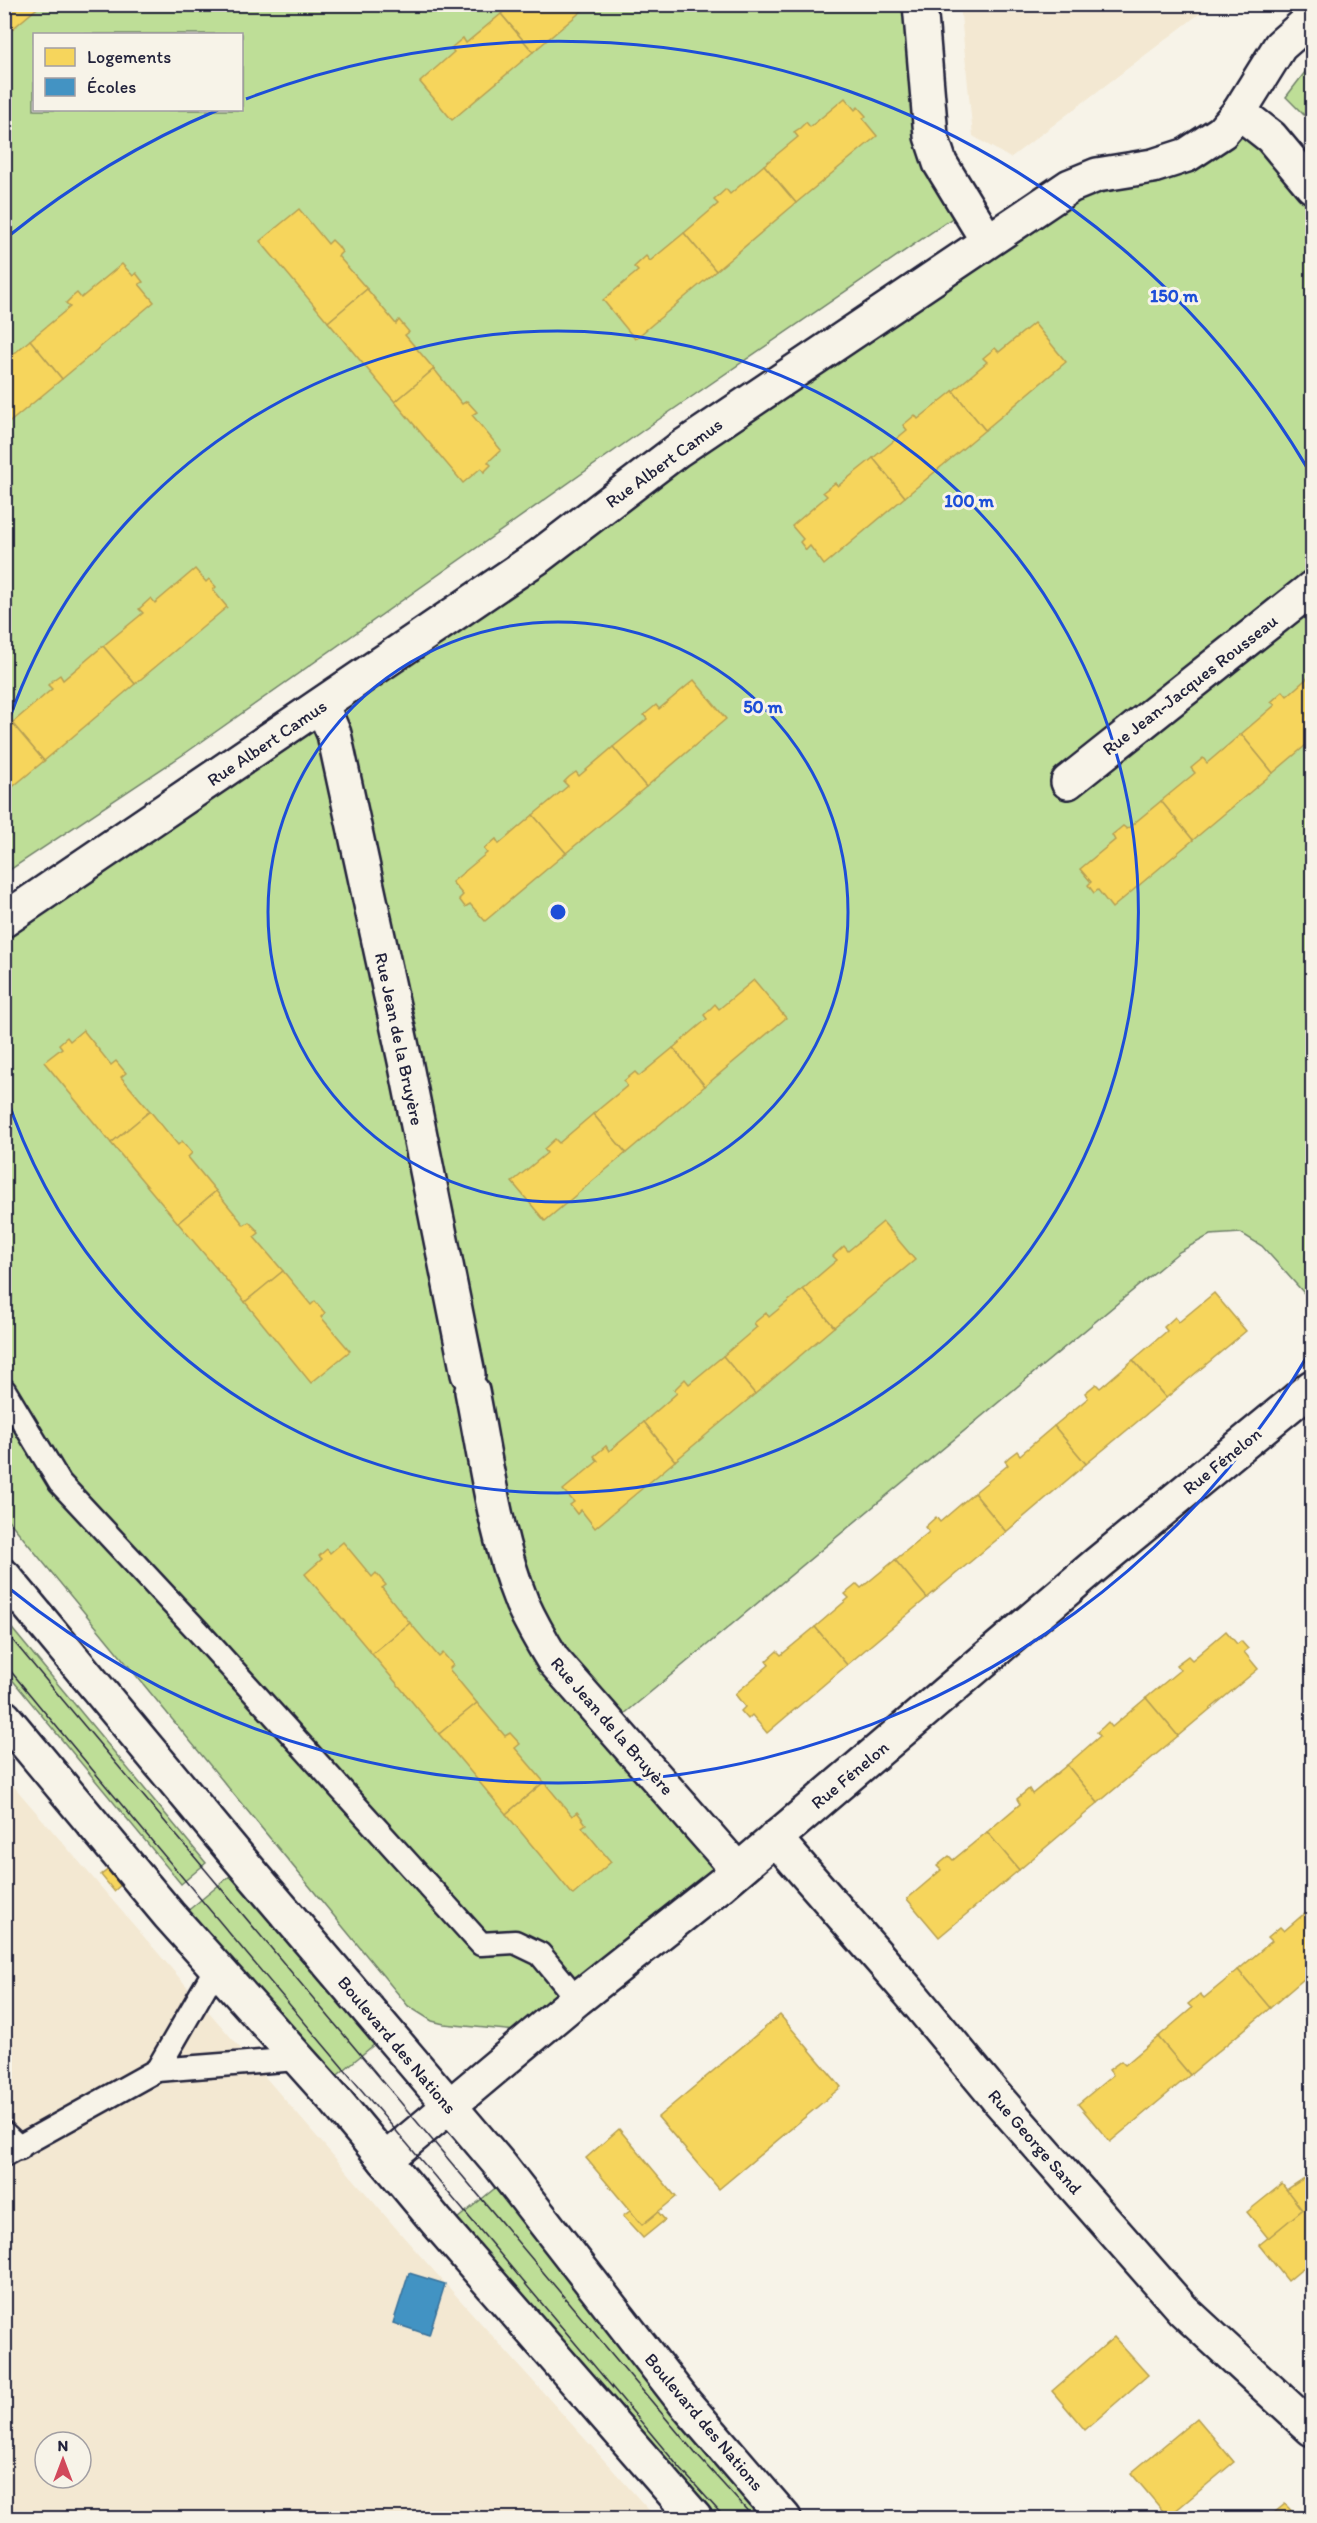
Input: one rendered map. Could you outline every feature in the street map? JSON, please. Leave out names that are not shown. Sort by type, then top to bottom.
[{"type":"street","points":[[920,4],[931,136],[940,164],[987,240]]},
{"type":"street","name":"Rue Albert Camus","points":[[4,920],[538,558],[678,450],[1070,186],[1097,175],[1153,166],[1187,155],[1222,132],[1239,112],[1280,46],[1312,18]]},
{"type":"street","points":[[1239,112],[1272,137],[1312,186]]},
{"type":"street","name":"Rue Jean-Jacques Rousseau","points":[[1068,782],[1312,588]]},
{"type":"street","name":"Rue Jean de la Bruyère","points":[[322,706],[334,734],[405,1061],[498,1529],[522,1602],[553,1660],[737,1869]]},
{"type":"street","name":"Rue Fénelon","points":[[385,2160],[577,1999],[775,1838],[1098,1563],[1312,1386]]},
{"type":"street","name":"Boulevard des Nations","points":[[4,1576],[238,1857],[500,2165],[685,2403],[784,2518]]},
{"type":"street","points":[[4,1717],[216,1968],[695,2518]]},
{"type":"street","name":"Rue George Sand","points":[[775,1838],[909,1992],[996,2097],[1183,2310],[1312,2429]]},
{"type":"lane","points":[[4,1390],[60,1483],[198,1631],[480,1944],[515,1942],[540,1954],[577,1999]]},
{"type":"lane","points":[[157,2070],[216,1968]]},
{"type":"lane","points":[[10,2145],[157,2070],[297,2059]]},
{"type":"shaded area","points":[[960,4],[1211,5],[1010,158],[973,136]]},
{"type":"shaded area","points":[[4,1775],[408,2242],[656,2518],[5,2518]]},
{"type":"green space","points":[[5,5],[920,5],[931,136],[967,208],[655,422],[187,752],[5,873]]},
{"type":"green space","points":[[1312,63],[1312,123],[1286,97]]},
{"type":"green space","points":[[1239,112],[1312,185],[1312,1302],[1262,1246],[1241,1233],[1210,1235],[1179,1252],[611,1725],[737,1869],[537,2033],[432,2021],[408,2006],[5,1516],[5,920],[987,240],[1158,165]]},
{"type":"green space","points":[[4,1619],[206,1863],[181,1884],[5,1671]]},
{"type":"green space","points":[[236,1871],[376,2043],[333,2079],[185,1913]]},
{"type":"green space","points":[[499,2185],[770,2518],[709,2518],[452,2223]]},
{"type":"building: Logements","points":[[4,4],[42,4],[4,36]]},
{"type":"building: Logements","points":[[512,4],[590,4],[533,52],[501,14]]},
{"type":"building: Logements","points":[[501,14],[533,52],[452,120],[420,82],[454,52],[451,48],[463,38],[466,43]]},
{"type":"building: Logements","points":[[845,98],[855,110],[858,107],[866,116],[863,119],[877,136],[796,203],[764,165],[798,137],[794,132],[806,122],[810,127]]},
{"type":"building: Logements","points":[[764,165],[796,203],[716,271],[684,233],[718,204],[714,200],[726,189],[730,194]]},
{"type":"building: Logements","points":[[299,209],[328,244],[332,240],[338,246],[342,252],[338,256],[367,289],[328,322],[260,241]]},
{"type":"building: Logements","points":[[684,233],[716,271],[635,339],[603,300],[638,271],[634,267],[646,256],[650,261]]},
{"type":"building: Logements","points":[[122,264],[133,276],[136,273],[143,282],[139,284],[154,302],[62,379],[30,340],[70,307],[66,303],[77,293],[81,298]]},
{"type":"building: Logements","points":[[367,289],[396,324],[399,320],[409,332],[405,335],[434,369],[395,402],[328,322]]},
{"type":"building: Logements","points":[[1034,323],[1066,362],[985,430],[953,391],[987,362],[983,358],[995,348],[999,352]]},
{"type":"building: Logements","points":[[30,340],[62,379],[4,427],[4,362]]},
{"type":"building: Logements","points":[[434,369],[462,404],[467,401],[477,412],[472,415],[501,450],[488,462],[491,465],[484,472],[481,468],[463,483],[395,402]]},
{"type":"building: Logements","points":[[953,391],[985,430],[905,497],[873,458],[907,430],[903,425],[915,415],[918,419]]},
{"type":"building: Logements","points":[[873,458],[905,497],[824,565],[810,546],[806,550],[800,542],[803,539],[792,526],[827,496],[823,492],[835,483],[838,486]]},
{"type":"building: Logements","points":[[195,569],[206,582],[209,579],[216,587],[213,590],[227,607],[135,684],[103,646],[143,613],[139,609],[151,598],[155,603]]},
{"type":"building: Logements","points":[[103,646],[135,684],[44,761],[12,723],[52,689],[48,685],[53,680],[60,675],[63,680]]},
{"type":"building: Logements","points":[[1312,674],[1312,740],[1273,773],[1241,734],[1275,705],[1271,702],[1283,691],[1287,696]]},
{"type":"building: Logements","points":[[694,680],[726,719],[646,787],[613,747],[647,719],[644,715],[656,705],[659,709]]},
{"type":"building: Logements","points":[[12,723],[44,761],[4,794],[4,729]]},
{"type":"building: Logements","points":[[1241,734],[1273,773],[1193,840],[1161,801],[1195,773],[1191,768],[1203,758],[1207,763]]},
{"type":"building: Logements","points":[[613,747],[646,787],[566,853],[533,815],[568,786],[564,782],[569,777],[576,772],[579,776]]},
{"type":"building: Logements","points":[[1161,801],[1193,840],[1112,908],[1098,890],[1094,893],[1088,885],[1091,882],[1080,869],[1115,840],[1112,835],[1123,826],[1127,829]]},
{"type":"building: Logements","points":[[533,815],[566,853],[485,921],[470,904],[465,907],[459,899],[463,895],[452,882],[487,853],[484,849],[496,839],[499,844]]},
{"type":"building: Logements","points":[[754,980],[786,1018],[705,1086],[673,1048],[707,1019],[704,1015],[715,1004],[719,1009]]},
{"type":"building: Logements","points":[[83,1030],[111,1065],[116,1061],[126,1073],[121,1077],[150,1111],[111,1143],[44,1062],[62,1048],[59,1044],[67,1037],[70,1041]]},
{"type":"building: Logements","points":[[673,1048],[705,1086],[626,1153],[593,1114],[627,1086],[624,1081],[635,1072],[639,1076]]},
{"type":"building: Logements","points":[[150,1111],[178,1145],[182,1141],[192,1153],[188,1157],[216,1191],[178,1223],[111,1143]]},
{"type":"building: Logements","points":[[593,1114],[626,1153],[545,1221],[512,1182],[547,1153],[544,1149],[555,1139],[559,1143]]},
{"type":"building: Logements","points":[[216,1191],[244,1225],[249,1222],[256,1229],[259,1233],[254,1237],[283,1271],[245,1302],[178,1223]]},
{"type":"building: Logements","points":[[883,1222],[915,1260],[834,1327],[803,1289],[837,1260],[833,1256],[844,1246],[848,1251]]},
{"type":"building: Logements","points":[[283,1271],[311,1305],[315,1301],[325,1313],[321,1317],[350,1351],[311,1383],[245,1302]]},
{"type":"building: Logements","points":[[803,1289],[834,1327],[755,1394],[723,1356],[757,1327],[754,1323],[766,1313],[769,1317]]},
{"type":"building: Logements","points":[[1214,1293],[1246,1331],[1166,1398],[1133,1360],[1167,1331],[1164,1327],[1175,1317],[1179,1322]]},
{"type":"building: Logements","points":[[723,1356],[755,1394],[675,1461],[644,1422],[677,1393],[674,1390],[685,1379],[689,1384]]},
{"type":"building: Logements","points":[[1133,1360],[1166,1398],[1086,1464],[1054,1426],[1088,1398],[1085,1393],[1096,1384],[1100,1388]]},
{"type":"building: Logements","points":[[644,1422],[675,1461],[595,1528],[581,1510],[577,1514],[570,1505],[574,1502],[563,1490],[598,1461],[594,1456],[606,1446],[609,1451]]},
{"type":"building: Logements","points":[[1054,1426],[1086,1464],[1006,1532],[974,1493],[1008,1465],[1005,1461],[1009,1457],[1017,1451],[1020,1455]]},
{"type":"building: Logements","points":[[974,1493],[1006,1532],[927,1598],[895,1560],[929,1532],[925,1527],[936,1517],[940,1522]]},
{"type":"building: Logements","points":[[343,1542],[372,1577],[376,1573],[386,1585],[382,1588],[410,1623],[372,1654],[305,1574],[322,1559],[319,1556],[327,1549],[330,1553]]},
{"type":"building: Logements","points":[[895,1560],[927,1598],[847,1665],[815,1627],[849,1598],[845,1594],[857,1584],[861,1588]]},
{"type":"building: Logements","points":[[410,1623],[439,1657],[443,1653],[453,1665],[449,1669],[477,1703],[439,1734],[372,1654]]},
{"type":"building: Logements","points":[[815,1627],[847,1665],[767,1733],[752,1715],[748,1719],[741,1711],[745,1707],[735,1694],[769,1665],[766,1661],[777,1651],[781,1655]]},
{"type":"building: Logements","points":[[1226,1631],[1237,1644],[1241,1641],[1248,1649],[1244,1652],[1258,1669],[1178,1736],[1146,1698],[1180,1670],[1176,1665],[1188,1656],[1192,1660]]},
{"type":"building: Logements","points":[[1146,1698],[1178,1736],[1098,1803],[1067,1765],[1100,1736],[1097,1732],[1108,1722],[1112,1727]]},
{"type":"building: Logements","points":[[477,1703],[505,1736],[510,1733],[520,1744],[515,1748],[544,1782],[506,1814],[439,1734]]},
{"type":"building: Logements","points":[[1067,1765],[1098,1803],[1019,1870],[987,1832],[1020,1804],[1017,1799],[1029,1789],[1032,1794]]},
{"type":"building: Logements","points":[[544,1782],[572,1816],[577,1812],[586,1824],[582,1827],[611,1862],[573,1895],[506,1814]]},
{"type":"building: Logements","points":[[987,1832],[1019,1870],[939,1937],[907,1899],[941,1870],[937,1866],[949,1856],[953,1860]]},
{"type":"building: Logements","points":[[109,1869],[122,1884],[114,1891],[101,1875]]},
{"type":"building: Logements","points":[[1312,1907],[1312,1972],[1270,2008],[1238,1970],[1272,1941],[1268,1937],[1280,1927],[1284,1931]]},
{"type":"building: Logements","points":[[1238,1970],[1270,2008],[1190,2075],[1158,2037],[1192,2008],[1188,2004],[1200,1994],[1204,1998]]},
{"type":"building: Logements","points":[[780,2015],[841,2087],[719,2189],[658,2117]]},
{"type":"building: Logements","points":[[1158,2037],[1190,2075],[1110,2142],[1078,2104],[1113,2075],[1109,2070],[1121,2061],[1125,2065]]},
{"type":"building: Logements","points":[[619,2129],[676,2197],[642,2225],[586,2158]]},
{"type":"building: Logements","points":[[1312,2173],[1312,2261],[1288,2281],[1259,2245],[1302,2210],[1285,2191]]},
{"type":"building: Logements","points":[[1282,2184],[1302,2210],[1268,2238],[1247,2212]]},
{"type":"building: Logements","points":[[630,2211],[642,2225],[658,2212],[665,2220],[643,2238],[623,2216]]},
{"type":"building: Logements","points":[[1114,2337],[1148,2375],[1085,2430],[1052,2391]]},
{"type":"building: Logements","points":[[1197,2418],[1234,2462],[1168,2517],[1131,2473]]},
{"type":"building: Logements","points":[[1285,2504],[1298,2518],[1268,2518]]},
{"type":"building: Écoles","points":[[409,2273],[445,2284],[429,2335],[393,2323]]},
{"type":"tram line","points":[[4,1630],[695,2453],[754,2518]]},
{"type":"tram line","points":[[4,1663],[678,2466],[725,2518]]}]
